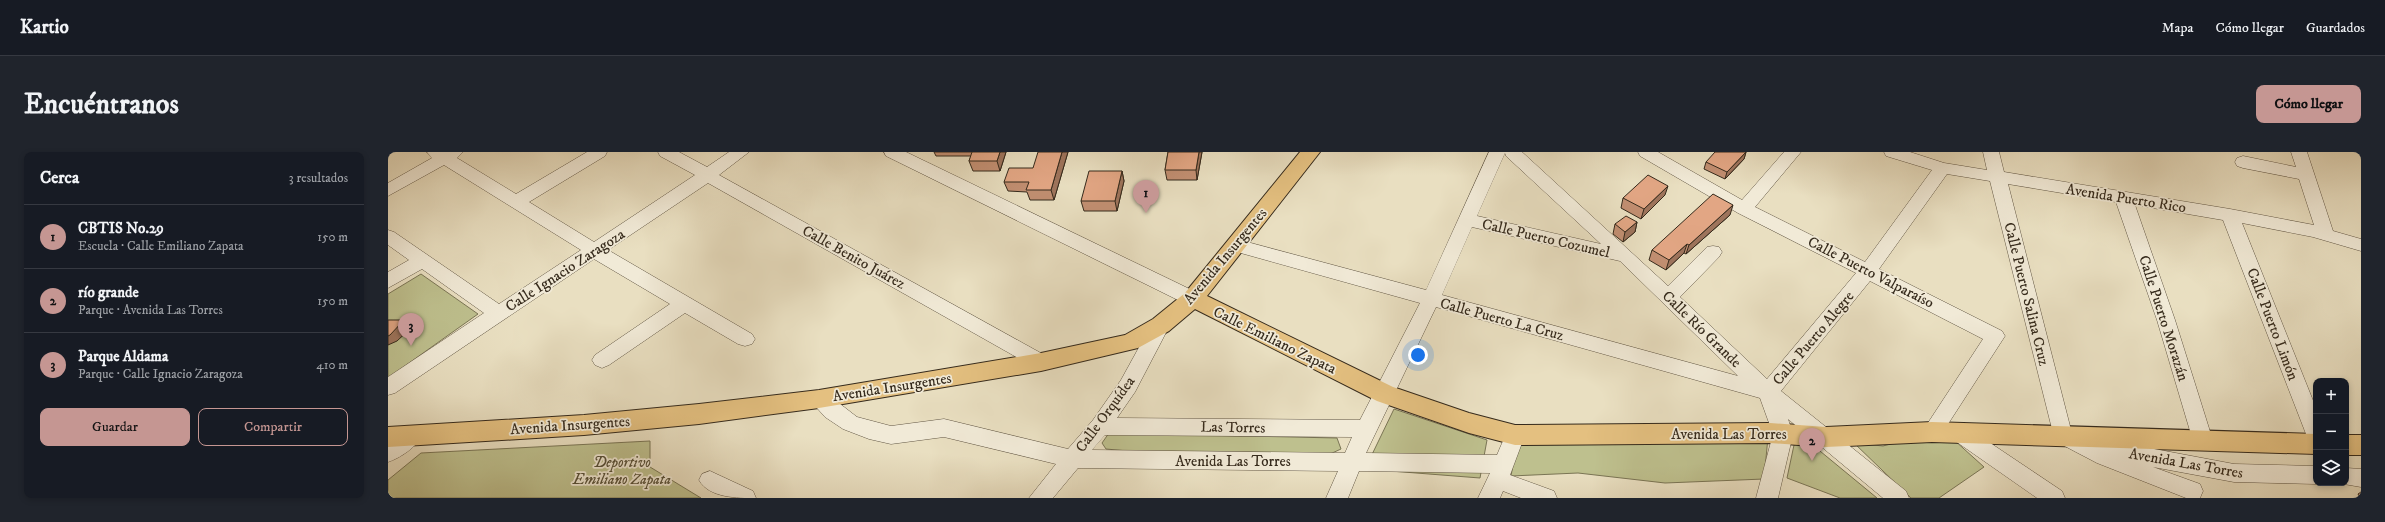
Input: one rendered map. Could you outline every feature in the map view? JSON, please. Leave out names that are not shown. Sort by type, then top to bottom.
[{"type":"main road","name":"Avenida Insurgentes","points":[[388,437],[584,425],[699,414],[819,399],[1041,362],[1130,342],[1161,325],[1193,299],[1310,152]]},
{"type":"main road","name":"Calle Emiliano Zapata","points":[[1193,299],[1385,394],[1469,422],[1515,435]]},
{"type":"main road","name":"Avenida Las Torres","points":[[1515,435],[1783,434],[1826,437],[1958,432],[2313,444]]},
{"type":"main road","points":[[2349,445],[2361,445]]},
{"type":"street","points":[[517,202],[599,152]]},
{"type":"street","name":"Calle Benito Juárez","points":[[666,152],[1041,362]]},
{"type":"street","name":"Calle Ignacio Zaragoza","points":[[388,387],[498,313],[595,251],[741,152]]},
{"type":"street","name":"Calle Emiliano Zapata","points":[[892,152],[1193,299]]},
{"type":"street","points":[[1337,498],[1366,429],[1385,394],[1431,299],[1497,152]]},
{"type":"street","name":"Calle Puerto Valparaíso","points":[[1646,152],[1744,209],[1869,270],[1995,336],[1932,432]]},
{"type":"street","points":[[1744,209],[1793,152]]},
{"type":"street","name":"Avenida Puerto Rico","points":[[1892,152],[1943,168],[2123,196],[2230,215],[2326,234],[2361,245]]},
{"type":"street","name":"Calle Puerto Salina Cruz","points":[[1991,152],[2062,435]]},
{"type":"street","points":[[2299,152],[2326,234]]},
{"type":"street","points":[[388,190],[445,154],[517,202],[595,251],[745,339]]},
{"type":"street","name":"Calle Río Grande","points":[[1521,155],[1768,392],[1826,437],[1898,498]]},
{"type":"street","points":[[2243,162],[2307,175]]},
{"type":"street","name":"Calle Puerto Alegre","points":[[1768,392],[1869,270],[1943,168]]},
{"type":"street","name":"Calle Puerto Morazán","points":[[2123,196],[2166,320],[2203,440]]},
{"type":"street","name":"Calle Puerto Limón","points":[[2230,215],[2313,426]]},
{"type":"street","name":"Calle Puerto Cozumel","points":[[1466,220],[1625,256]]},
{"type":"street","points":[[388,236],[498,313]]},
{"type":"street","name":"Calle Puerto La Cruz","points":[[1236,244],[1768,392]]},
{"type":"street","points":[[1669,297],[1714,252]]},
{"type":"street","points":[[388,281],[422,261]]},
{"type":"street","points":[[602,360],[686,303]]},
{"type":"street","name":"Calle Orquídea","points":[[1040,498],[1100,426],[1128,386],[1161,325]]},
{"type":"street","points":[[1768,392],[1783,434],[1768,498]]},
{"type":"street","name":"Avenida Las Torres","points":[[819,399],[832,411],[850,423],[869,430],[891,435],[944,428],[1072,459],[1353,462],[1501,472]]},
{"type":"street","name":"Las Torres","points":[[1100,426],[1366,429]]},
{"type":"street","points":[[1958,432],[2054,498]]},
{"type":"street","points":[[388,454],[412,435]]},
{"type":"street","points":[[1489,498],[1515,435]]},
{"type":"street","name":"Avenida Las Torres","points":[[2062,435],[2104,457],[2117,451],[2234,473],[2313,475]]},
{"type":"street","points":[[2104,457],[2192,491]]},
{"type":"street","points":[[1501,472],[1546,498]]},
{"type":"street","points":[[2349,477],[2361,478]]},
{"type":"street","points":[[710,480],[745,498]]},
{"type":"green space","points":[[421,274],[478,314],[388,378],[388,294]]},
{"type":"green space","points":[[1394,409],[1487,440],[1480,478],[1365,469]]},
{"type":"green space","points":[[1109,433],[1337,438],[1341,449],[1330,454],[1150,453],[1106,449],[1102,443]]},
{"type":"green space","points":[[1768,437],[1764,479],[1665,483],[1578,473],[1511,476],[1517,443]]},
{"type":"green space","points":[[1909,439],[1953,439],[1984,467],[1939,498],[1911,498],[1854,443],[1883,446]]},
{"type":"green space","name":"Deportivo Emiliano Zapata","points":[[650,441],[650,467],[701,498],[388,498],[388,480],[421,453]]},
{"type":"green space","points":[[1809,442],[1877,498],[1840,498],[1787,478],[1794,445]]},
{"type":"building","points":[[972,152],[1000,152],[997,161],[969,161]]},
{"type":"building","points":[[1038,152],[1062,152],[1051,190],[1026,190],[1029,182],[1004,182],[1009,168],[1033,168]]},
{"type":"building","points":[[1168,152],[1199,152],[1196,170],[1165,170]]},
{"type":"building","points":[[1715,152],[1746,152],[1727,172],[1706,162]]},
{"type":"building","points":[[1089,171],[1122,171],[1115,201],[1081,201]]},
{"type":"building","points":[[1648,175],[1668,186],[1644,209],[1623,198]]},
{"type":"building","points":[[1713,194],[1733,205],[1689,245],[1687,244],[1669,260],[1652,250]]},
{"type":"building","points":[[1626,216],[1637,222],[1625,232],[1615,224]]},
{"type":"building","points":[[388,320],[404,320],[388,336]]},
{"type":"place","name":"CBTIS No.29","points":[[1146,213]]},
{"type":"place","name":"Parque Aldama","points":[[411,346]]},
{"type":"place","name":"río grande","points":[[1812,461]]}]
